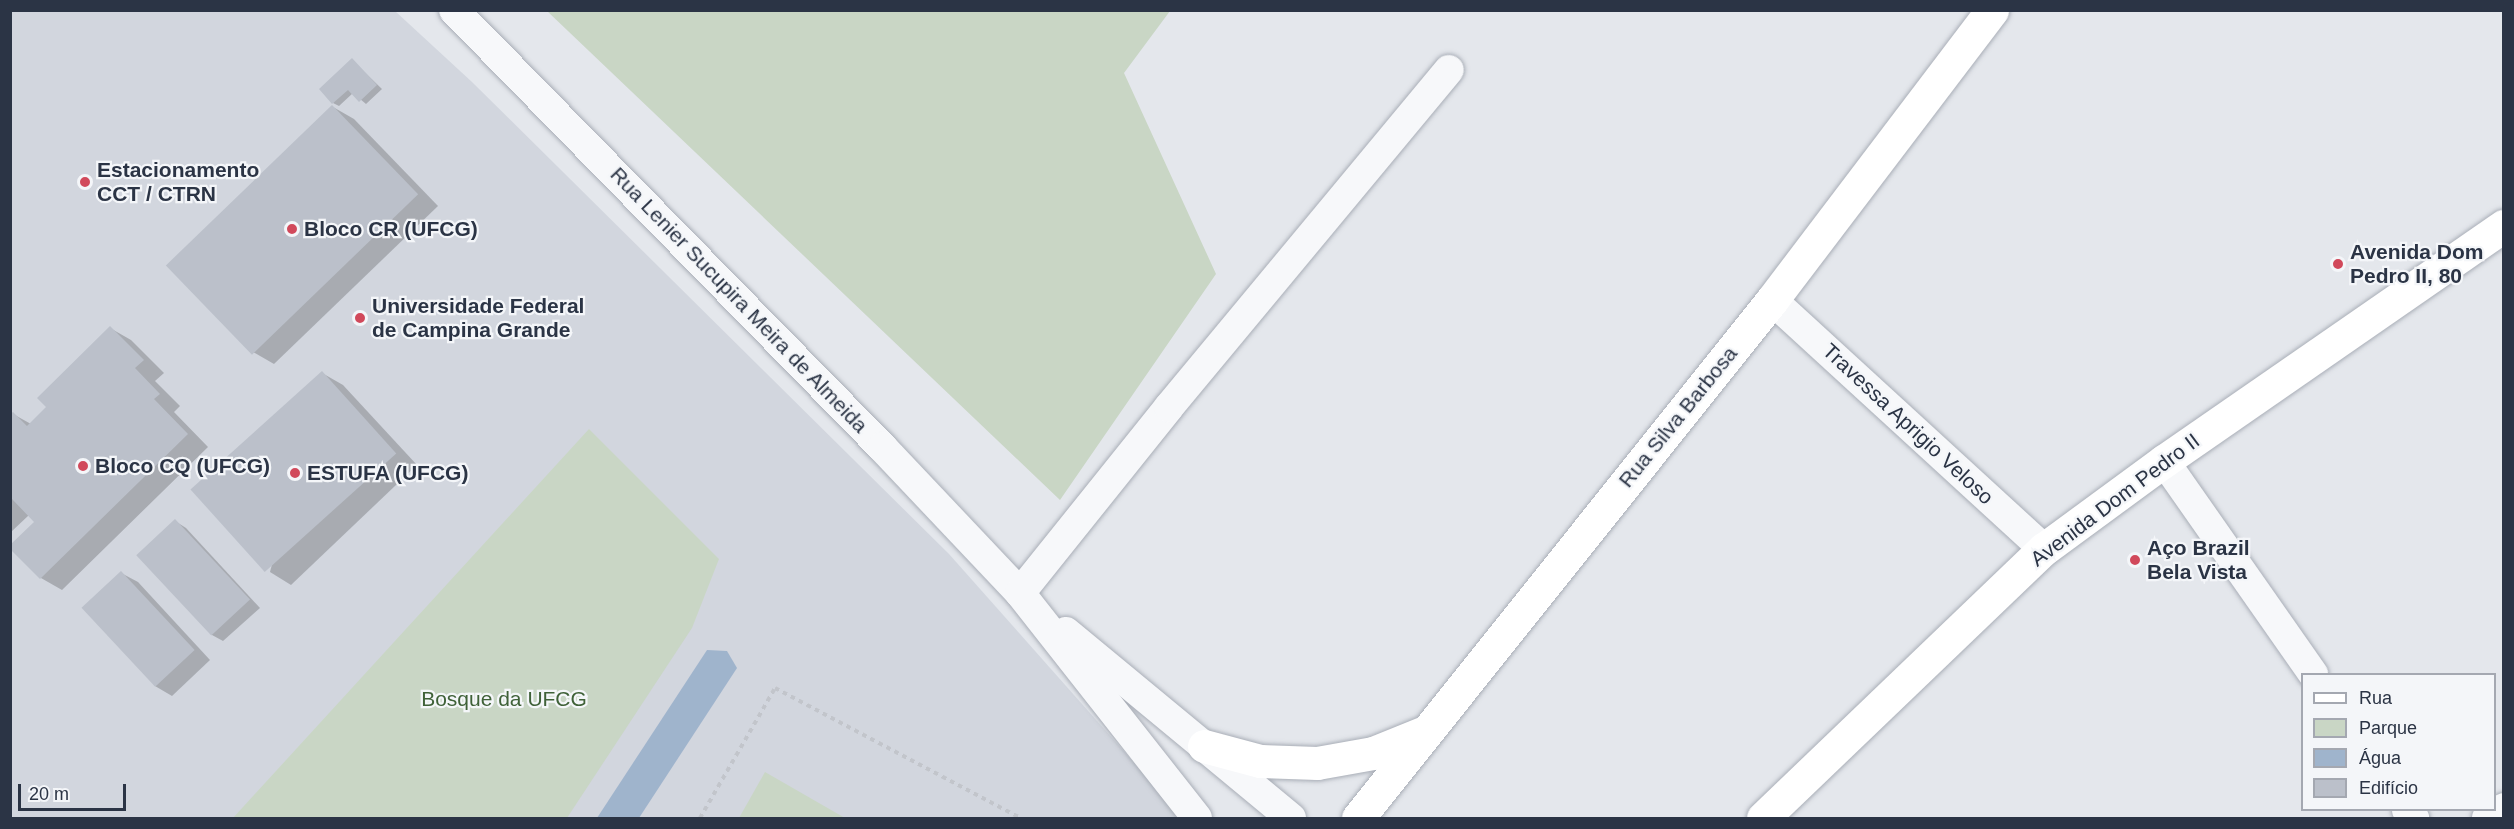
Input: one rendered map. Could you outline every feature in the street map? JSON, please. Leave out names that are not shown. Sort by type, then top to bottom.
[{"type":"main road","name":"Rua Silva Barbosa","points":[[1358,819],[1772,300],[1992,10]]},
{"type":"main road","name":"Avenida Dom Pedro II","points":[[1763,819],[2044,549],[2164,461],[2504,226]]},
{"type":"main road","points":[[1204,746],[1260,760],[1317,763],[1373,753],[1427,731]]},
{"type":"street","name":"Rua Lenier Sucupira Meira de Almeida","points":[[454,10],[882,447],[1020,593],[1197,819]]},
{"type":"street","points":[[1020,593],[1169,407],[1449,70]]},
{"type":"street","name":"Travessa Aprigio Veloso","points":[[1772,300],[2044,549]]},
{"type":"street","points":[[2164,461],[2312,673]]},
{"type":"street","name":"Rua Lenier Sucupira Meira de Almeida","points":[[1020,593],[1291,819]]},
{"type":"street","points":[[2487,819],[2504,808]]},
{"type":"path","points":[[700,819],[775,688],[1021,819]]},
{"type":"shaded area","name":"Universidade Federal de Campina Grande","points":[[10,11],[395,11],[472,82],[949,554],[1183,818],[11,818]]},
{"type":"green space","points":[[547,11],[1170,11],[1124,73],[1216,274],[1060,500]]},
{"type":"green space","name":"Bosque da UFCG","points":[[589,429],[719,559],[692,628],[567,818],[233,818]]},
{"type":"green space","points":[[765,772],[845,818],[739,818]]},
{"type":"water","points":[[707,650],[727,651],[737,668],[639,818],[597,818]]},
{"type":"building","points":[[352,58],[377,85],[359,102],[348,90],[332,104],[319,89]]},
{"type":"building","name":"Bloco CR (UFCG)","points":[[332,105],[418,194],[252,355],[166,265]]},
{"type":"building","name":"Bloco CQ (UFCG)","points":[[110,326],[144,360],[135,368],[160,394],[154,399],[188,434],[40,579],[10,549],[10,545],[34,522],[12,499],[10,501],[10,414],[13,412],[27,426],[46,407],[37,398]]},
{"type":"building","name":"ESTUFA (UFCG)","points":[[322,371],[396,453],[265,572],[190,489]]},
{"type":"building","points":[[175,519],[250,599],[211,636],[136,555]]},
{"type":"building","points":[[121,571],[195,650],[155,687],[82,608]]},
{"type":"place","name":"Estacionamento CCT / CTRN","points":[[85,182]]},
{"type":"place","name":"Bloco CR (UFCG)","points":[[292,229]]},
{"type":"place","name":"Avenida Dom Pedro II, 80","points":[[2338,264]]},
{"type":"place","name":"Universidade Federal de Campina Grande","points":[[360,318]]},
{"type":"place","name":"Bloco CQ (UFCG)","points":[[83,466]]},
{"type":"place","name":"ESTUFA (UFCG)","points":[[295,473]]},
{"type":"place","name":"Aço Brazil Bela Vista","points":[[2135,560]]}]
